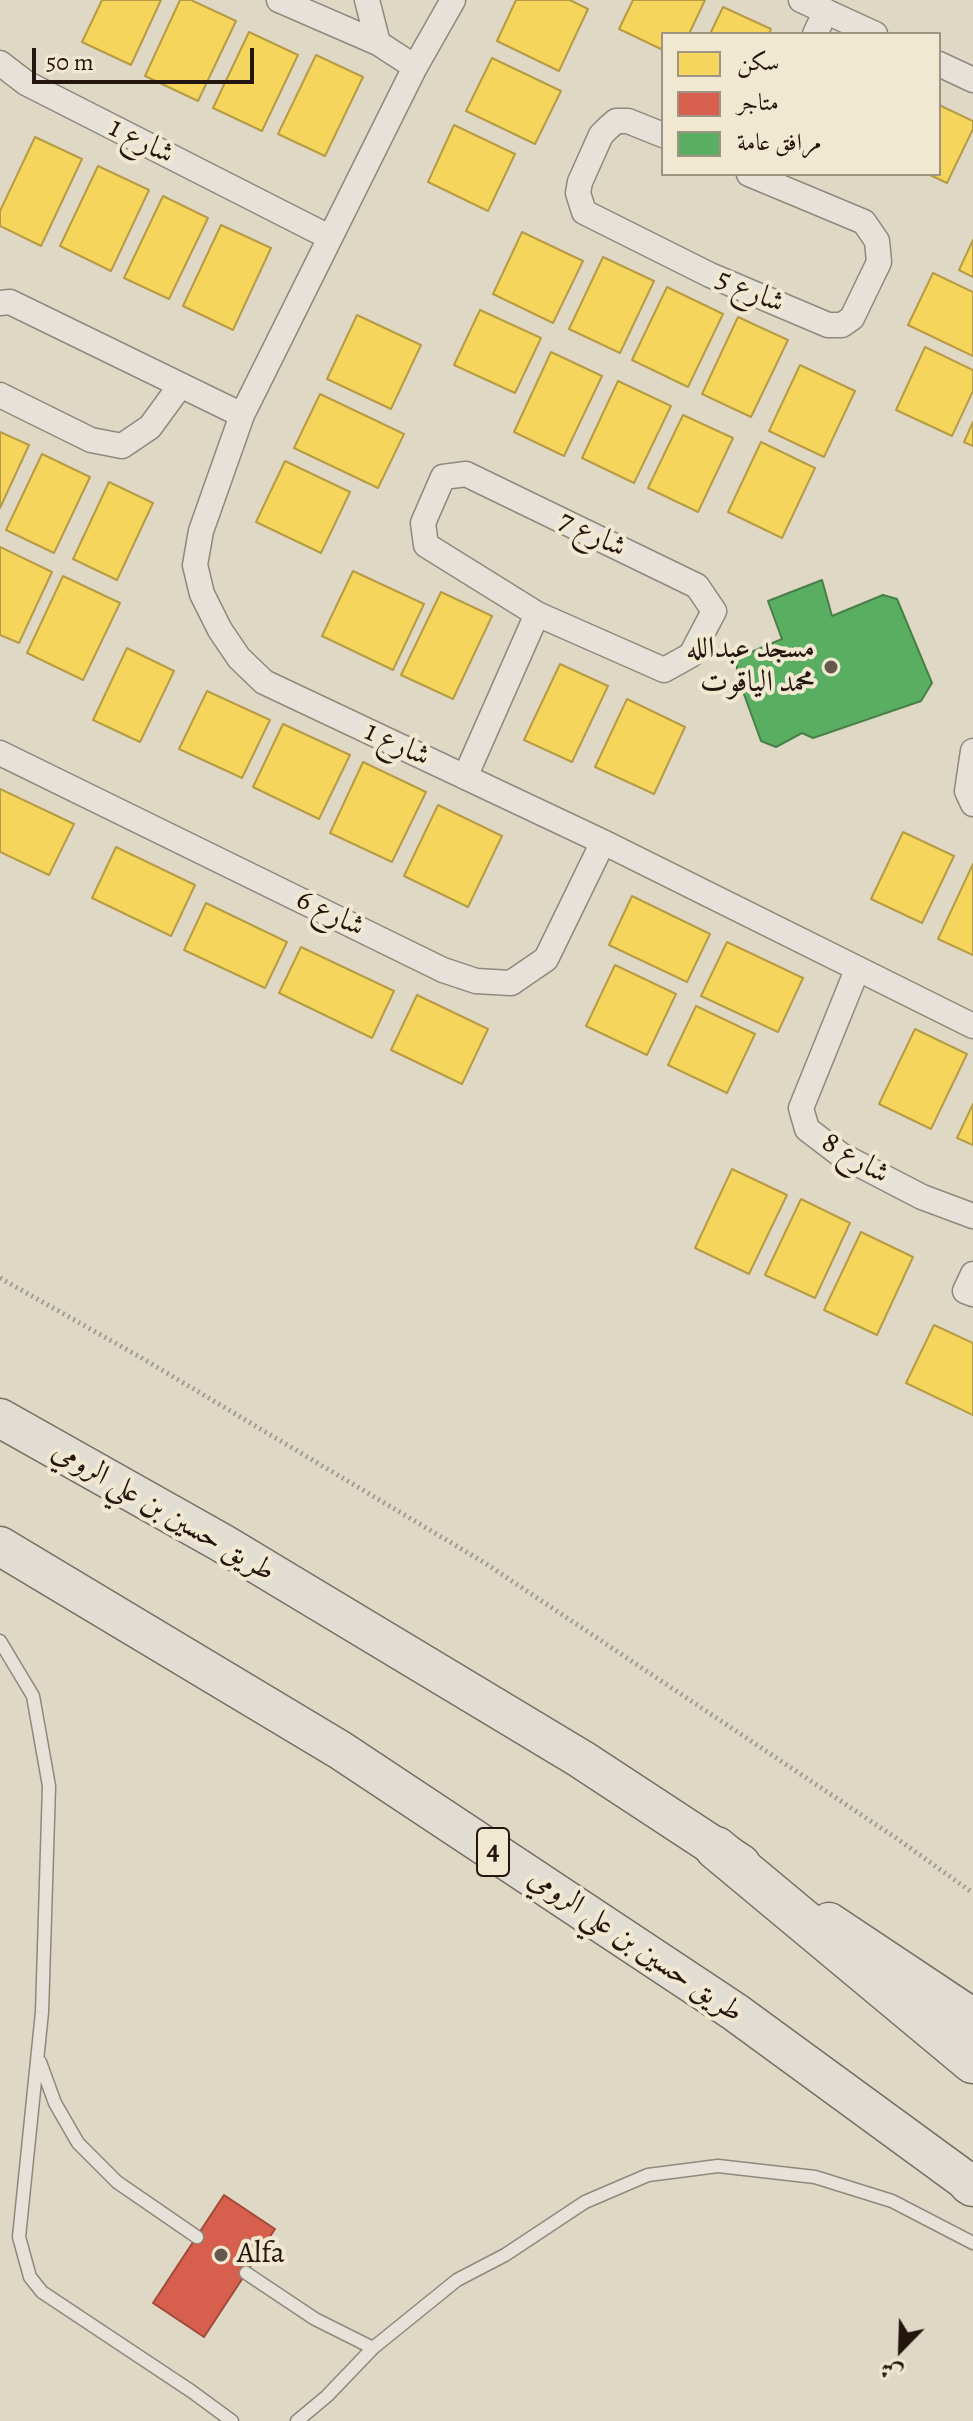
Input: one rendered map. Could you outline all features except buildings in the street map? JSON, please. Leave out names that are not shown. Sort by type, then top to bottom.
[{"type":"highway","name":"طريق حسين بن علي الرومي","points":[[0,1418],[222,1543],[581,1759],[973,2018]]},
{"type":"highway","name":"طريق حسين بن علي الرومي","points":[[0,1546],[353,1759],[735,2012],[972,2185]]},
{"type":"highway","points":[[716,1848],[973,2062]]},
{"type":"street","points":[[279,0],[378,43],[415,67]]},
{"type":"street","points":[[367,0],[378,43]]},
{"type":"street","name":"شارع 1","points":[[453,0],[415,67],[242,415],[201,531],[195,565],[202,594],[220,630],[239,658],[264,682],[603,842],[973,1026]]},
{"type":"street","points":[[801,0],[871,32]]},
{"type":"street","points":[[816,32],[826,11]]},
{"type":"street","name":"شارع 1","points":[[0,63],[26,83],[329,237]]},
{"type":"street","points":[[941,65],[973,80]]},
{"type":"street","name":"شارع 5","points":[[661,134],[628,121],[616,121],[601,135],[580,182],[578,193],[584,212],[710,275],[828,325],[842,325],[852,318],[879,262],[877,241],[864,222],[753,176]]},
{"type":"street","points":[[0,303],[10,302],[242,415]]},
{"type":"street","points":[[0,395],[91,440],[122,446],[150,427],[180,386]]},
{"type":"street","name":"شارع 7","points":[[466,474],[697,586],[714,611],[691,655],[664,670],[537,614],[426,545],[423,523],[443,477],[466,474]]},
{"type":"street","points":[[465,777],[537,614]]},
{"type":"street","points":[[973,751],[967,791],[973,804]]},
{"type":"street","name":"شارع 6","points":[[0,753],[443,970],[476,981],[511,983],[546,959],[603,842]]},
{"type":"street","name":"شارع 8","points":[[857,970],[801,1108],[807,1129],[841,1155],[922,1197],[973,1216]]},
{"type":"street","points":[[973,1274],[965,1291],[973,1294]]},
{"type":"lane","points":[[0,1641],[33,1696],[49,1786],[39,2059],[19,2237],[30,2277],[42,2292],[232,2421]]},
{"type":"lane","points":[[39,2059],[55,2103],[78,2143],[117,2182],[197,2237]]},
{"type":"lane","points":[[297,2421],[327,2396],[373,2348],[457,2280],[505,2255],[585,2202],[648,2175],[718,2166],[815,2177],[892,2201],[973,2243]]},
{"type":"lane","points":[[246,2273],[334,2331],[373,2348]]},
{"type":"path","points":[[0,1278],[140,1357],[485,1563],[899,1840],[973,1893]]},
{"type":"place","name":"مسجد عبدالله محمد الياقوت","points":[[831,667]]},
{"type":"place","name":"Alfa","points":[[221,2255]]}]
